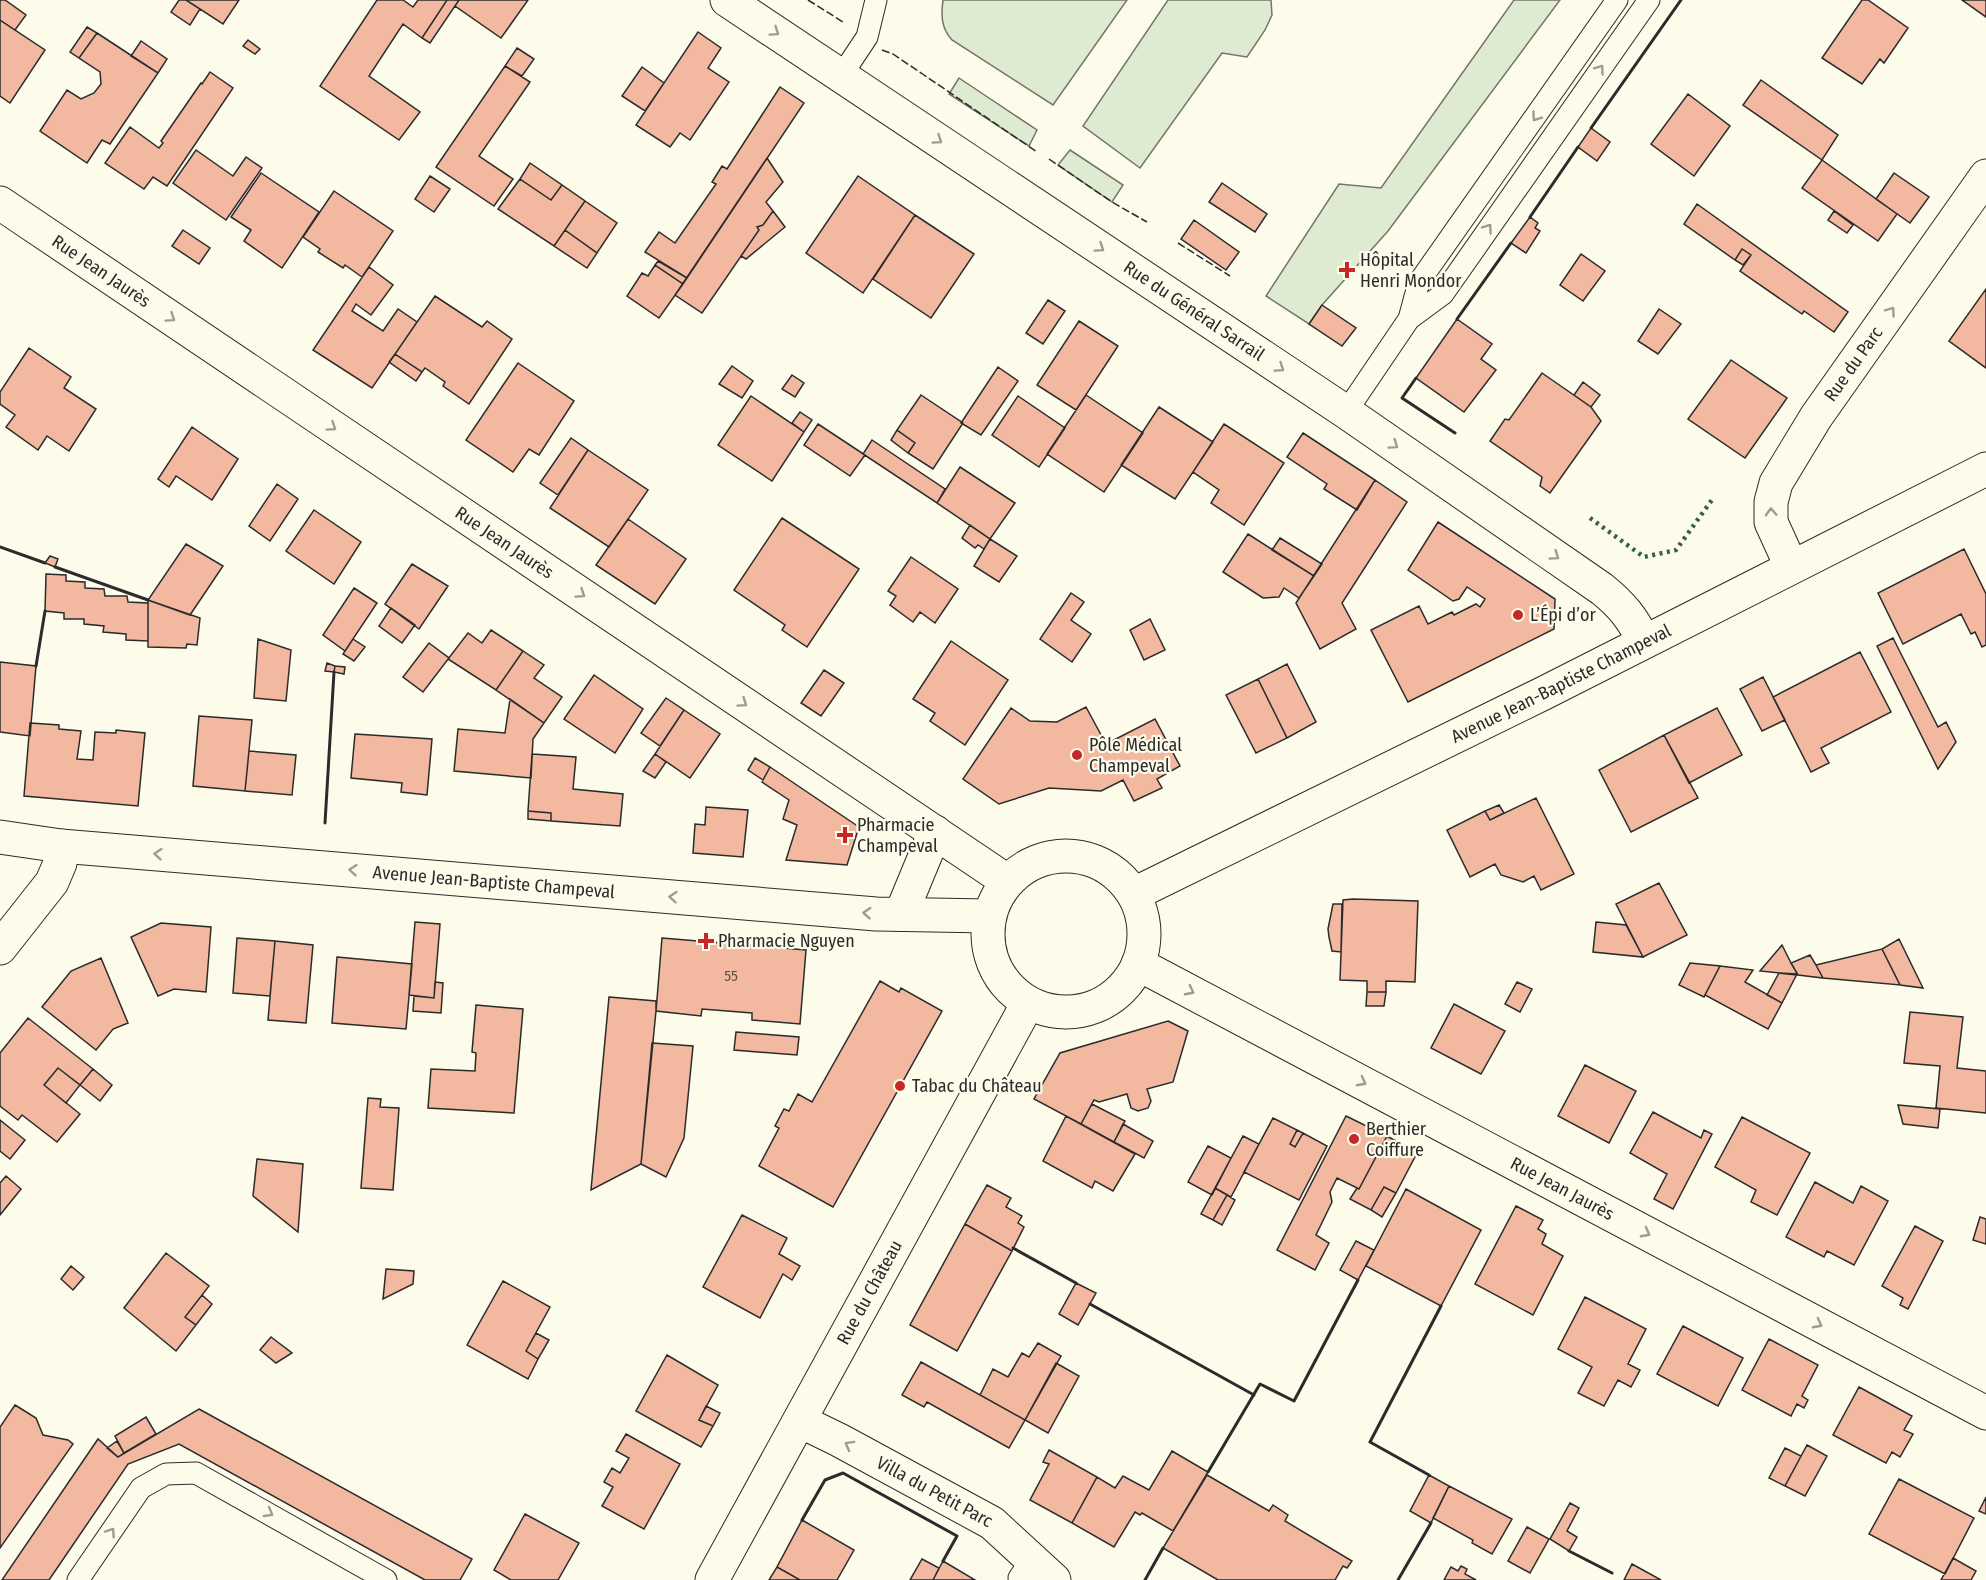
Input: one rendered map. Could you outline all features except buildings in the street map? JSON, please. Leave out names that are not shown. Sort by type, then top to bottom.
[{"type":"street","name":"Rue du Général Sarrail","points":[[727,0],[1346,412],[1602,589],[1632,618],[1644,641]]},
{"type":"street","name":"Rue du Parc","points":[[1791,566],[1771,522],[1771,502],[1776,483],[1816,417],[1986,176]]},
{"type":"street","name":"Rue Jean Jaurès","points":[[0,203],[1007,880]]},
{"type":"street","name":"Avenue Jean-Baptiste Champeval","points":[[1134,894],[1544,693],[1986,469]]},
{"type":"street","points":[[901,915],[935,832]]},
{"type":"street","name":"Avenue Jean-Baptiste Champeval","points":[[0,837],[61,846],[876,914],[988,916]]},
{"type":"street","points":[[0,948],[52,882],[60,863],[61,846]]},
{"type":"street","points":[[1074,855],[1098,861],[1118,875],[1134,894],[1143,914],[1145,936],[1138,964],[1131,979],[1115,996],[1095,1007],[1072,1013],[1049,1011],[1028,1003],[1008,988],[993,966],[987,942],[988,916],[995,897],[1007,880],[1026,865],[1049,856],[1074,855]]},
{"type":"street","name":"Rue Jean Jaurès","points":[[1138,964],[1986,1413]]},
{"type":"street","name":"Rue du Château","points":[[711,1580],[1028,1003]]},
{"type":"street","name":"Villa du Petit Parc","points":[[800,1421],[992,1523],[1035,1572]]},
{"type":"lane","points":[[841,76],[867,37],[876,0]]},
{"type":"lane","points":[[1346,412],[1409,319],[1419,282],[1617,0]]},
{"type":"lane","points":[[1409,319],[1443,294],[1649,0]]},
{"type":"lane","points":[[78,1580],[141,1488],[166,1474],[196,1473],[386,1580]]},
{"type":"green space","points":[[943,0],[1127,0],[1053,105],[952,40],[943,21]]},
{"type":"green space","points":[[1168,0],[1271,0],[1272,15],[1247,57],[1222,53],[1140,168],[1083,126]]},
{"type":"green space","points":[[1514,0],[1560,0],[1388,231],[1322,305],[1309,324],[1266,296],[1339,184],[1381,188]]},
{"type":"green space","points":[[959,78],[1037,130],[1029,146],[949,94]]},
{"type":"green space","points":[[1070,150],[1123,185],[1112,202],[1058,165]]},
{"type":"hedge","points":[[1590,518],[1644,557],[1676,550],[1714,497]]},
{"type":"fence","points":[[808,0],[843,22]]},
{"type":"fence","points":[[882,50],[893,54],[1037,152]]},
{"type":"fence","points":[[1049,159],[1112,202],[1147,222]]},
{"type":"fence","points":[[1178,243],[1230,276]]},
{"type":"wall","points":[[1591,128],[1681,0]]},
{"type":"wall","points":[[1530,217],[1578,147]]},
{"type":"wall","points":[[1457,319],[1511,243]]},
{"type":"wall","points":[[1416,378],[1402,398],[1455,433]]},
{"type":"wall","points":[[0,547],[45,563]]},
{"type":"wall","points":[[55,567],[148,600]]},
{"type":"wall","points":[[36,666],[45,611]]},
{"type":"wall","points":[[325,823],[334,672]]},
{"type":"wall","points":[[1013,1248],[1076,1283]]},
{"type":"wall","points":[[1208,1472],[1260,1384],[1294,1401],[1358,1280]]},
{"type":"wall","points":[[1090,1304],[1254,1395]]},
{"type":"wall","points":[[1429,1475],[1370,1442],[1441,1306]]},
{"type":"wall","points":[[802,1520],[825,1480],[843,1473],[957,1536],[943,1561]]},
{"type":"wall","points":[[1398,1580],[1431,1523]]},
{"type":"wall","points":[[1145,1580],[1163,1548]]},
{"type":"wall","points":[[1569,1551],[1612,1573]]},
{"type":"place","name":"Hôpital Henri Mondor","points":[[1347,270]]},
{"type":"place","name":"L’Épi d’or","points":[[1518,615]]},
{"type":"place","name":"Pôle Médical Champeval","points":[[1077,755]]},
{"type":"place","name":"Pharmacie Champeval","points":[[845,835]]},
{"type":"place","name":"Pharmacie Nguyen","points":[[706,941]]},
{"type":"place","name":"Tabac du Château","points":[[900,1086]]},
{"type":"place","name":"Berthier Coiffure","points":[[1354,1139]]}]
